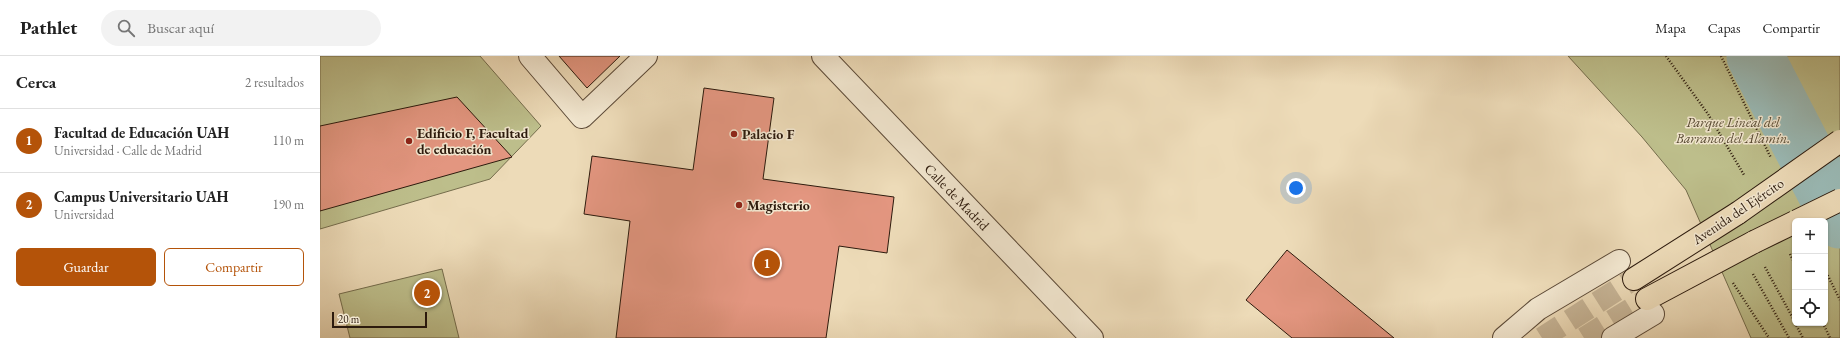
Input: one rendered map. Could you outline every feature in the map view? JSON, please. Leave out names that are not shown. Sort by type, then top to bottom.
[{"type":"main road","name":"Avenida del Ejército","points":[[1634,279],[1738,213],[1840,141]]},
{"type":"main road","points":[[1802,218],[1840,200]]},
{"type":"main road","points":[[1650,306],[1754,242],[1792,223]]},
{"type":"street","points":[[530,56],[582,117],[646,56]]},
{"type":"street","name":"Calle de Madrid","points":[[823,56],[1092,338]]},
{"type":"street","points":[[1504,338],[1538,309],[1619,261]]},
{"type":"street","points":[[1613,338],[1650,306]]},
{"type":"path","points":[[1666,56],[1708,114],[1747,180]]},
{"type":"path","points":[[1721,56],[1774,164]]},
{"type":"path","points":[[1790,253],[1792,257]]},
{"type":"path","points":[[1764,265],[1792,317]]},
{"type":"path","points":[[1752,273],[1789,338]]},
{"type":"path","points":[[1828,276],[1840,300]]},
{"type":"path","points":[[1732,282],[1769,338]]},
{"type":"path","points":[[1797,326],[1804,338]]},
{"type":"path","points":[[1824,326],[1830,338]]},
{"type":"green space","points":[[320,56],[480,56],[541,126],[490,179],[320,229]]},
{"type":"green space","name":"Parque Lineal del Barranco del Alamín.","points":[[1568,56],[1840,56],[1840,338],[1751,338],[1686,190],[1642,137]]},
{"type":"green space","points":[[442,269],[459,338],[350,338],[339,294]]},
{"type":"building","points":[[559,56],[620,56],[587,88]]},
{"type":"building","name":"Magisterio","points":[[704,88],[774,98],[763,179],[894,197],[887,253],[839,246],[826,338],[616,338],[630,221],[584,214],[592,156],[693,170]]},
{"type":"building","name":"Edificio F, Facultad de educación","points":[[457,97],[512,157],[320,211],[320,126]]},
{"type":"building","points":[[1287,250],[1394,338],[1292,338],[1246,300]]},
{"type":"waterway","points":[[1755,56],[1840,220]]},
{"type":"tunnel","points":[[1542,338],[1634,279]]},
{"type":"tunnel","points":[[1584,338],[1647,299]]},
{"type":"place","name":"Palacio F","points":[[734,134]]},
{"type":"place","name":"Edificio F, Facultad de educación","points":[[409,141]]},
{"type":"place","name":"Magisterio","points":[[739,205]]},
{"type":"place","name":"Facultad de Educación UAH","points":[[767,263]]},
{"type":"place","name":"Campus Universitario UAH","points":[[427,293]]}]
